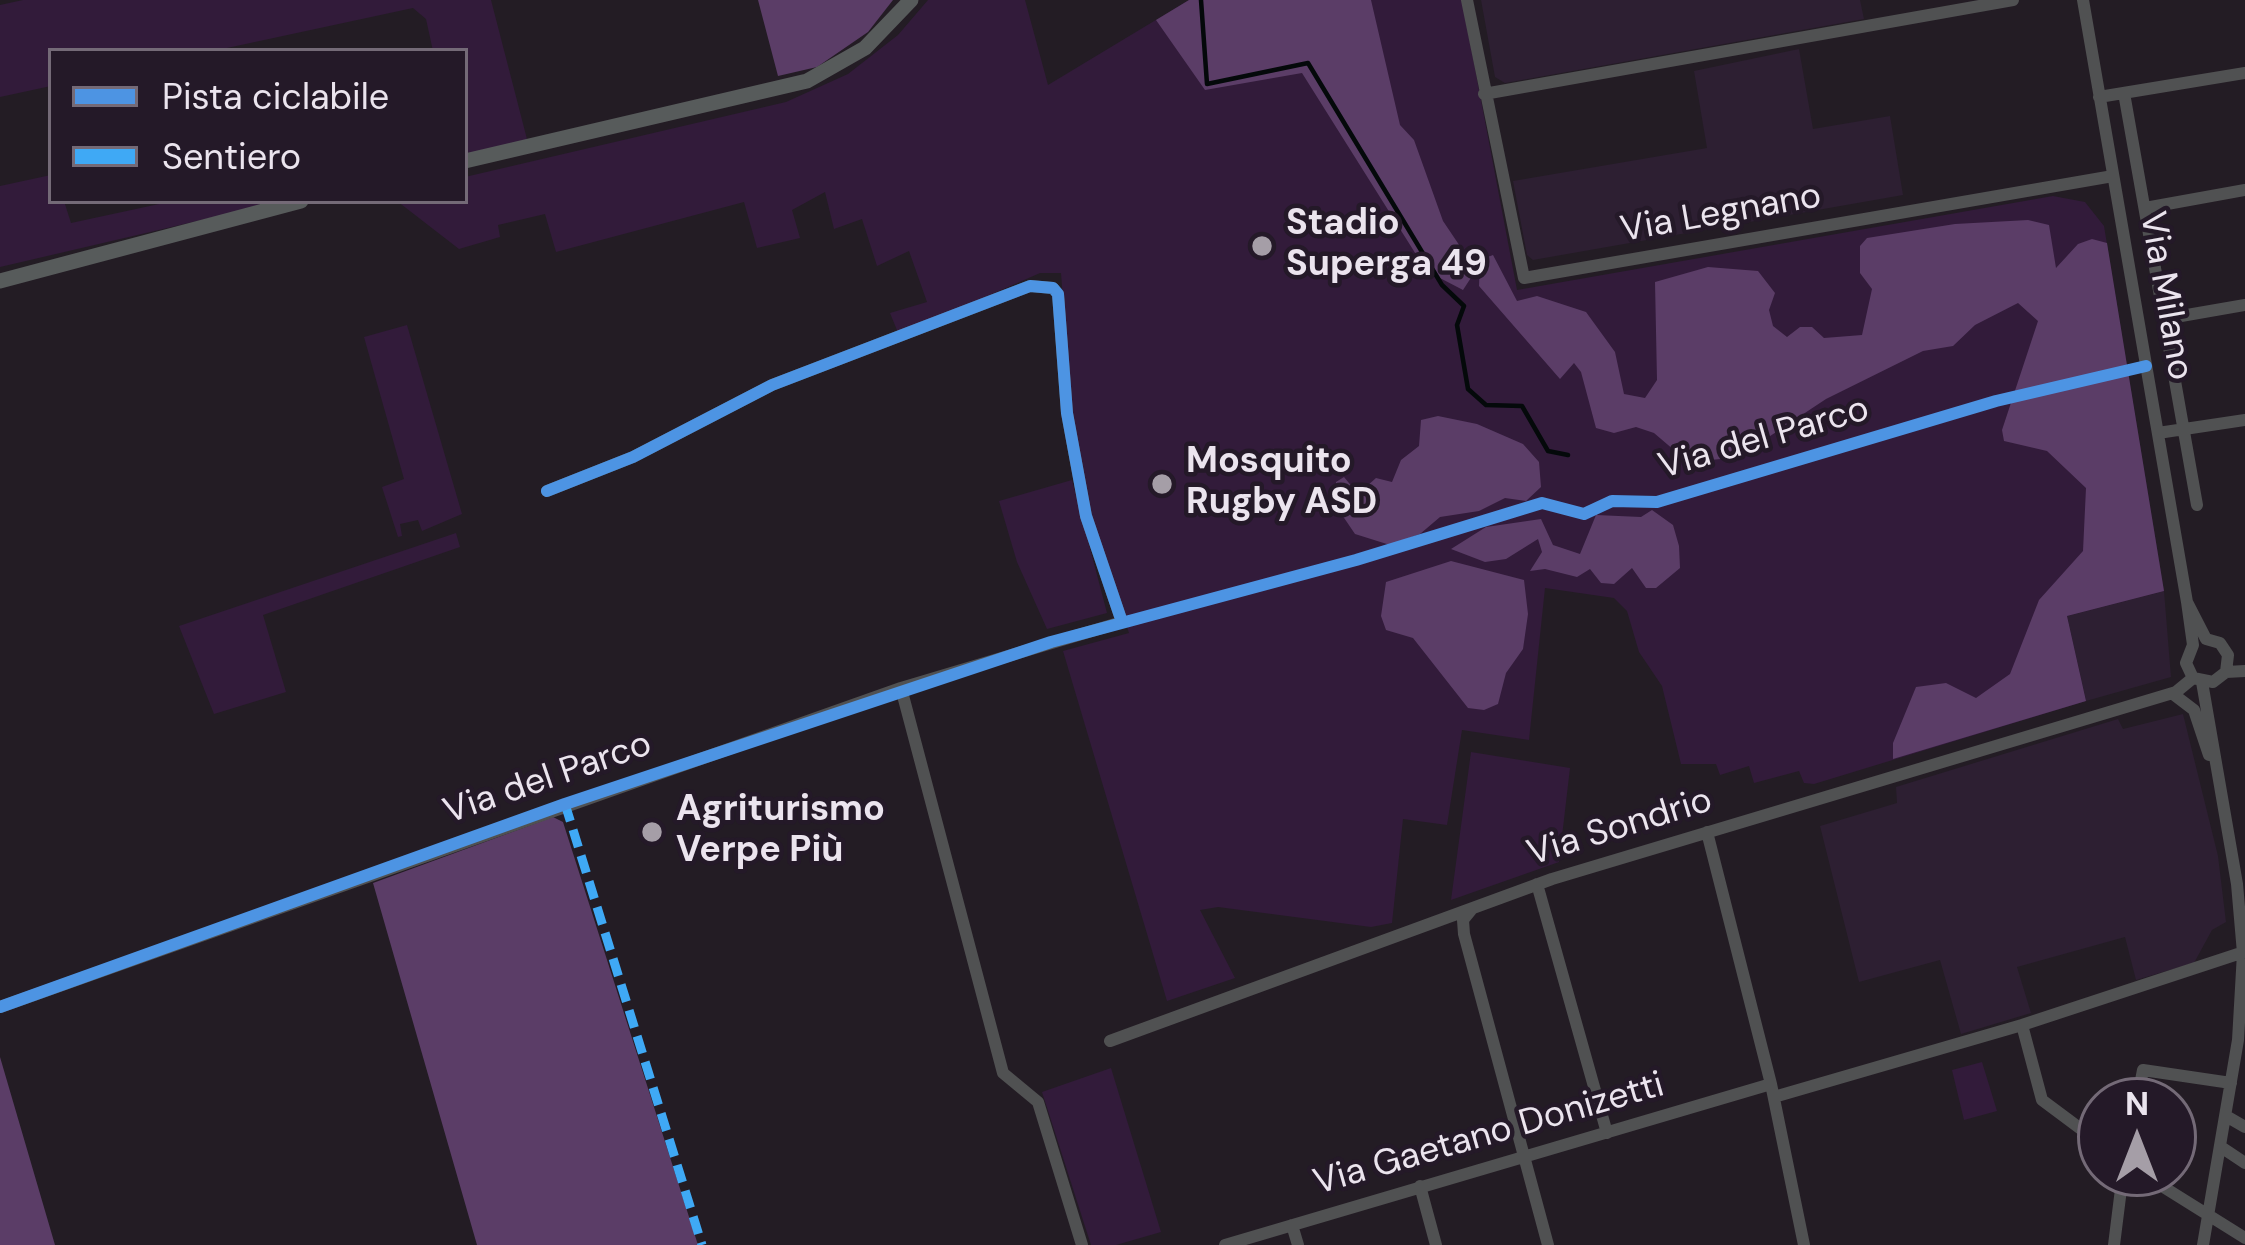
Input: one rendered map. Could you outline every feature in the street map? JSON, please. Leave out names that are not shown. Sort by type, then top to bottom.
[{"type":"main road","points":[[468,160],[793,86],[850,59],[911,0]]},
{"type":"main road","points":[[0,281],[290,204]]},
{"type":"street","points":[[1467,0],[1484,94],[2013,0]]},
{"type":"street","name":"Via Milano","points":[[2083,0],[2187,602],[2199,642]]},
{"type":"street","points":[[2099,97],[2245,73]]},
{"type":"street","name":"Via Milano","points":[[2124,93],[2197,505]]},
{"type":"street","name":"Via Legnano","points":[[1484,94],[1524,278],[2113,176]]},
{"type":"street","points":[[2145,208],[2245,190]]},
{"type":"street","name":"Via del Parco","points":[[0,1007],[901,688],[1122,622],[1086,516],[1067,413],[1058,294],[1053,288],[1030,286],[772,385],[633,457],[547,491]]},
{"type":"street","points":[[2164,319],[2245,305]]},
{"type":"street","points":[[2158,433],[2245,420]]},
{"type":"street","points":[[2204,1245],[2231,1083],[2244,952],[2242,906],[2207,711],[2209,673],[2220,643],[2199,642],[2209,673]]},
{"type":"street","points":[[2219,778],[2194,710],[2164,694],[2179,682],[2245,660]]},
{"type":"street","points":[[2209,673],[2245,670]]},
{"type":"street","points":[[901,688],[1004,1073],[1038,1102],[1082,1245]]},
{"type":"street","name":"Via Sondrio","points":[[1110,1041],[1537,884],[2164,694]]},
{"type":"street","points":[[1707,832],[1772,1091],[1804,1245]]},
{"type":"street","points":[[1537,884],[1607,1133]]},
{"type":"street","points":[[1473,908],[1464,917],[1464,934],[1548,1245]]},
{"type":"street","name":"Via Gaetano Donizetti","points":[[1225,1245],[1607,1133],[2022,1025],[2244,952]]},
{"type":"street","points":[[2022,1025],[2042,1100],[2077,1126]]},
{"type":"street","points":[[2142,1077],[2143,1070],[2190,1077]]},
{"type":"street","points":[[2197,1078],[2231,1083]]},
{"type":"street","points":[[2226,1116],[2245,1127]]},
{"type":"street","points":[[2221,1148],[2245,1163]]},
{"type":"street","points":[[1420,1186],[1436,1245]]},
{"type":"street","points":[[2114,1245],[2120,1197]]},
{"type":"street","points":[[2178,1197],[2245,1238]]},
{"type":"street","points":[[1292,1225],[1298,1245]]},
{"type":"shaded area","points":[[23,0],[491,0],[528,143],[468,157],[468,48],[432,48],[426,19],[413,8],[227,48],[48,48],[48,87],[0,97],[0,5]]},
{"type":"shaded area","points":[[758,0],[893,0],[868,32],[817,67],[778,76]]},
{"type":"shaded area","points":[[928,0],[1025,0],[1048,85],[1189,0],[1462,0],[1517,290],[2053,196],[2085,202],[2104,226],[2164,591],[2067,616],[2086,701],[1814,784],[1804,783],[1799,771],[1754,783],[1749,766],[1720,775],[1716,764],[1681,764],[1662,686],[1639,652],[1627,611],[1614,598],[1545,588],[1529,740],[1462,730],[1447,825],[1403,819],[1392,923],[1371,927],[1218,907],[1200,910],[1235,978],[1167,1001],[1063,651],[1129,633],[1091,515],[1071,405],[1061,273],[1040,273],[899,335],[890,313],[927,302],[909,251],[877,266],[862,219],[834,229],[825,192],[792,210],[800,238],[757,248],[744,202],[556,252],[545,214],[498,225],[500,237],[459,249],[401,204],[468,204],[468,176],[786,102],[848,74],[898,35]]},
{"type":"shaded area","points":[[1189,0],[1371,0],[1400,125],[1414,140],[1443,221],[1476,270],[1463,290],[1438,277],[1417,256],[1302,73],[1205,90],[1156,20]]},
{"type":"shaded area","points":[[1481,0],[1860,0],[1864,19],[1505,83],[1495,77]]},
{"type":"shaded area","points":[[1799,49],[1813,129],[1890,116],[1903,195],[1533,260],[1527,255],[1513,181],[1707,148],[1694,71]]},
{"type":"shaded area","points":[[48,176],[48,204],[65,204],[71,223],[159,204],[270,204],[0,267],[0,186]]},
{"type":"shaded area","points":[[2028,220],[2049,225],[2056,268],[2078,244],[2092,239],[2107,243],[2164,591],[2067,616],[2086,701],[1893,759],[1893,743],[1916,687],[1946,683],[1976,698],[2010,674],[2039,600],[2083,551],[2086,488],[2047,451],[2004,441],[2002,430],[2038,321],[2018,303],[1975,325],[1953,346],[1923,351],[1826,399],[1755,446],[1721,459],[1688,462],[1654,433],[1636,427],[1614,433],[1596,428],[1581,372],[1574,363],[1560,379],[1479,286],[1480,260],[1493,255],[1517,301],[1537,296],[1586,312],[1615,352],[1624,394],[1645,398],[1657,380],[1655,282],[1708,267],[1758,271],[1775,293],[1769,310],[1773,326],[1787,337],[1800,327],[1812,327],[1824,338],[1862,335],[1872,289],[1860,273],[1860,246],[1867,238],[1955,224]]},
{"type":"shaded area","points":[[407,325],[462,514],[422,531],[418,520],[400,524],[402,536],[398,537],[382,487],[404,479],[364,337]]},
{"type":"shaded area","points":[[1438,416],[1477,424],[1523,444],[1539,462],[1541,487],[1526,501],[1505,498],[1479,511],[1440,517],[1420,534],[1390,545],[1355,534],[1336,506],[1336,482],[1344,477],[1358,494],[1376,478],[1392,482],[1401,460],[1419,446],[1421,420]]},
{"type":"shaded area","points":[[1072,480],[1107,613],[1047,629],[1017,562],[999,501]]},
{"type":"shaded area","points":[[1652,510],[1673,525],[1679,546],[1680,568],[1656,588],[1646,588],[1632,568],[1614,584],[1601,583],[1590,569],[1577,577],[1545,569],[1530,571],[1542,552],[1538,539],[1506,559],[1485,562],[1451,549],[1486,527],[1541,519],[1553,545],[1580,554],[1596,515],[1641,517]]},
{"type":"shaded area","points":[[456,533],[460,547],[263,615],[286,692],[214,714],[179,626]]},
{"type":"shaded area","points":[[1451,561],[1524,580],[1528,614],[1523,649],[1506,673],[1498,704],[1484,710],[1468,708],[1413,638],[1386,630],[1381,616],[1386,582]]},
{"type":"shaded area","points":[[2164,591],[2171,677],[2086,701],[2067,616]]},
{"type":"shaded area","points":[[2183,714],[2218,856],[2226,922],[2212,930],[2194,963],[2136,980],[2125,937],[2017,967],[2031,1013],[1961,1034],[1940,960],[1859,982],[1820,826],[1897,803],[1896,787],[2118,719],[2123,729]]},
{"type":"shaded area","points":[[1471,752],[1570,768],[1559,862],[1451,900]]},
{"type":"shaded area","points":[[553,817],[563,822],[698,1245],[477,1245],[373,883]]},
{"type":"shaded area","points":[[0,1057],[55,1245],[0,1245]]},
{"type":"shaded area","points":[[1982,1062],[1997,1111],[1964,1120],[1952,1070]]},
{"type":"shaded area","points":[[1111,1068],[1161,1232],[1116,1245],[1091,1245],[1042,1092]]},
{"type":"waterway","points":[[1201,0],[1207,84],[1308,63],[1442,285],[1464,306],[1457,325],[1468,389],[1486,405],[1522,406],[1548,451],[1568,455]]},
{"type":"marked path","points":[[565,804],[702,1245]]},
{"type":"cycle path","points":[[547,491],[633,457],[772,385],[1030,286],[1053,288],[1058,294],[1067,413],[1086,516],[1122,622]]},
{"type":"cycle path","points":[[0,1007],[565,804],[1051,642],[1356,560],[1542,503],[1584,514],[1612,501],[1657,502],[1996,401],[2146,366]]},
{"type":"place","name":"Stadio Superga 49","points":[[1262,246]]},
{"type":"place","name":"Mosquito Rugby ASD","points":[[1162,484]]},
{"type":"place","name":"Agriturismo Verpe Più","points":[[652,832]]}]
